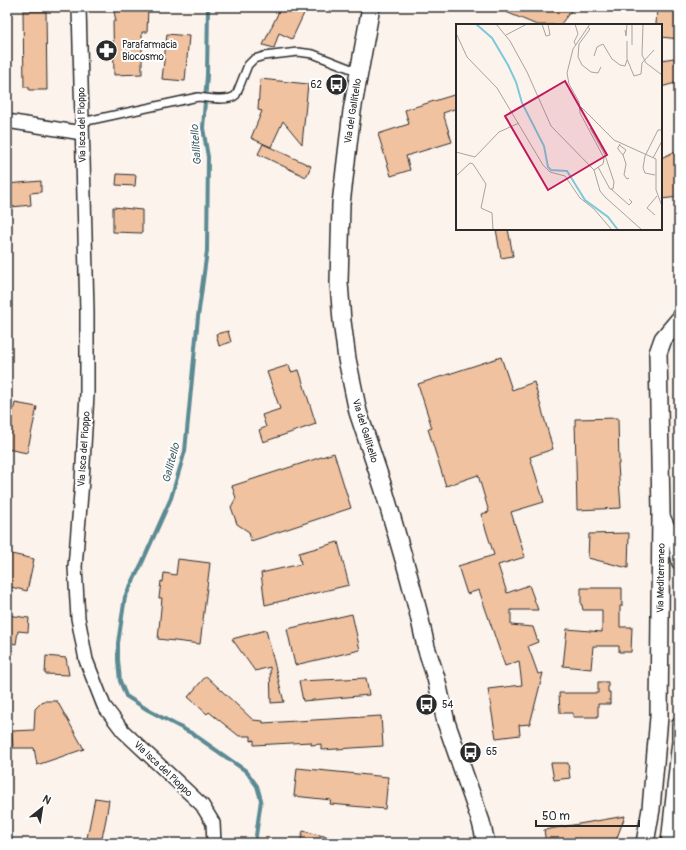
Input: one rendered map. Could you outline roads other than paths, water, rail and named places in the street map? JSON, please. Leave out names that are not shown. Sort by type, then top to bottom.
[{"type":"street","name":"Via Isca del Pioppo","points":[[79,7],[87,311],[87,394],[75,567],[79,625],[86,660],[104,706],[123,731],[202,805],[213,823],[214,843]]},
{"type":"street","name":"Via del Gallitello","points":[[371,7],[352,112],[341,204],[339,283],[347,359],[358,412],[383,487],[407,570],[426,647],[436,678],[446,722],[481,822],[486,843]]},
{"type":"street","points":[[7,121],[82,127]]},
{"type":"street","name":"Via Mediterraneo","points":[[645,843],[651,809],[658,718],[661,512],[658,353],[663,339],[679,320]]},
{"type":"street","points":[[661,512],[675,542],[679,563]]},
{"type":"street","points":[[668,843],[679,741],[679,724]]},
{"type":"lane","points":[[82,127],[198,97],[218,99],[233,98],[236,95],[248,65],[254,59],[264,56],[298,52],[313,54],[359,72]]},
{"type":"waterway","name":"Gallitello","points":[[208,7],[207,75],[203,128],[208,157],[207,251],[198,317],[185,451],[171,498],[125,597],[118,643],[118,660],[120,681],[126,696],[148,710],[193,734],[246,771],[257,786],[261,800],[255,843]]},
{"type":"place","name":"Parafarmacia Biocosmo","points":[[106,51]]},
{"type":"place","name":"62","points":[[337,85]]},
{"type":"place","name":"54","points":[[426,705]]},
{"type":"place","name":"65","points":[[471,752]]}]
